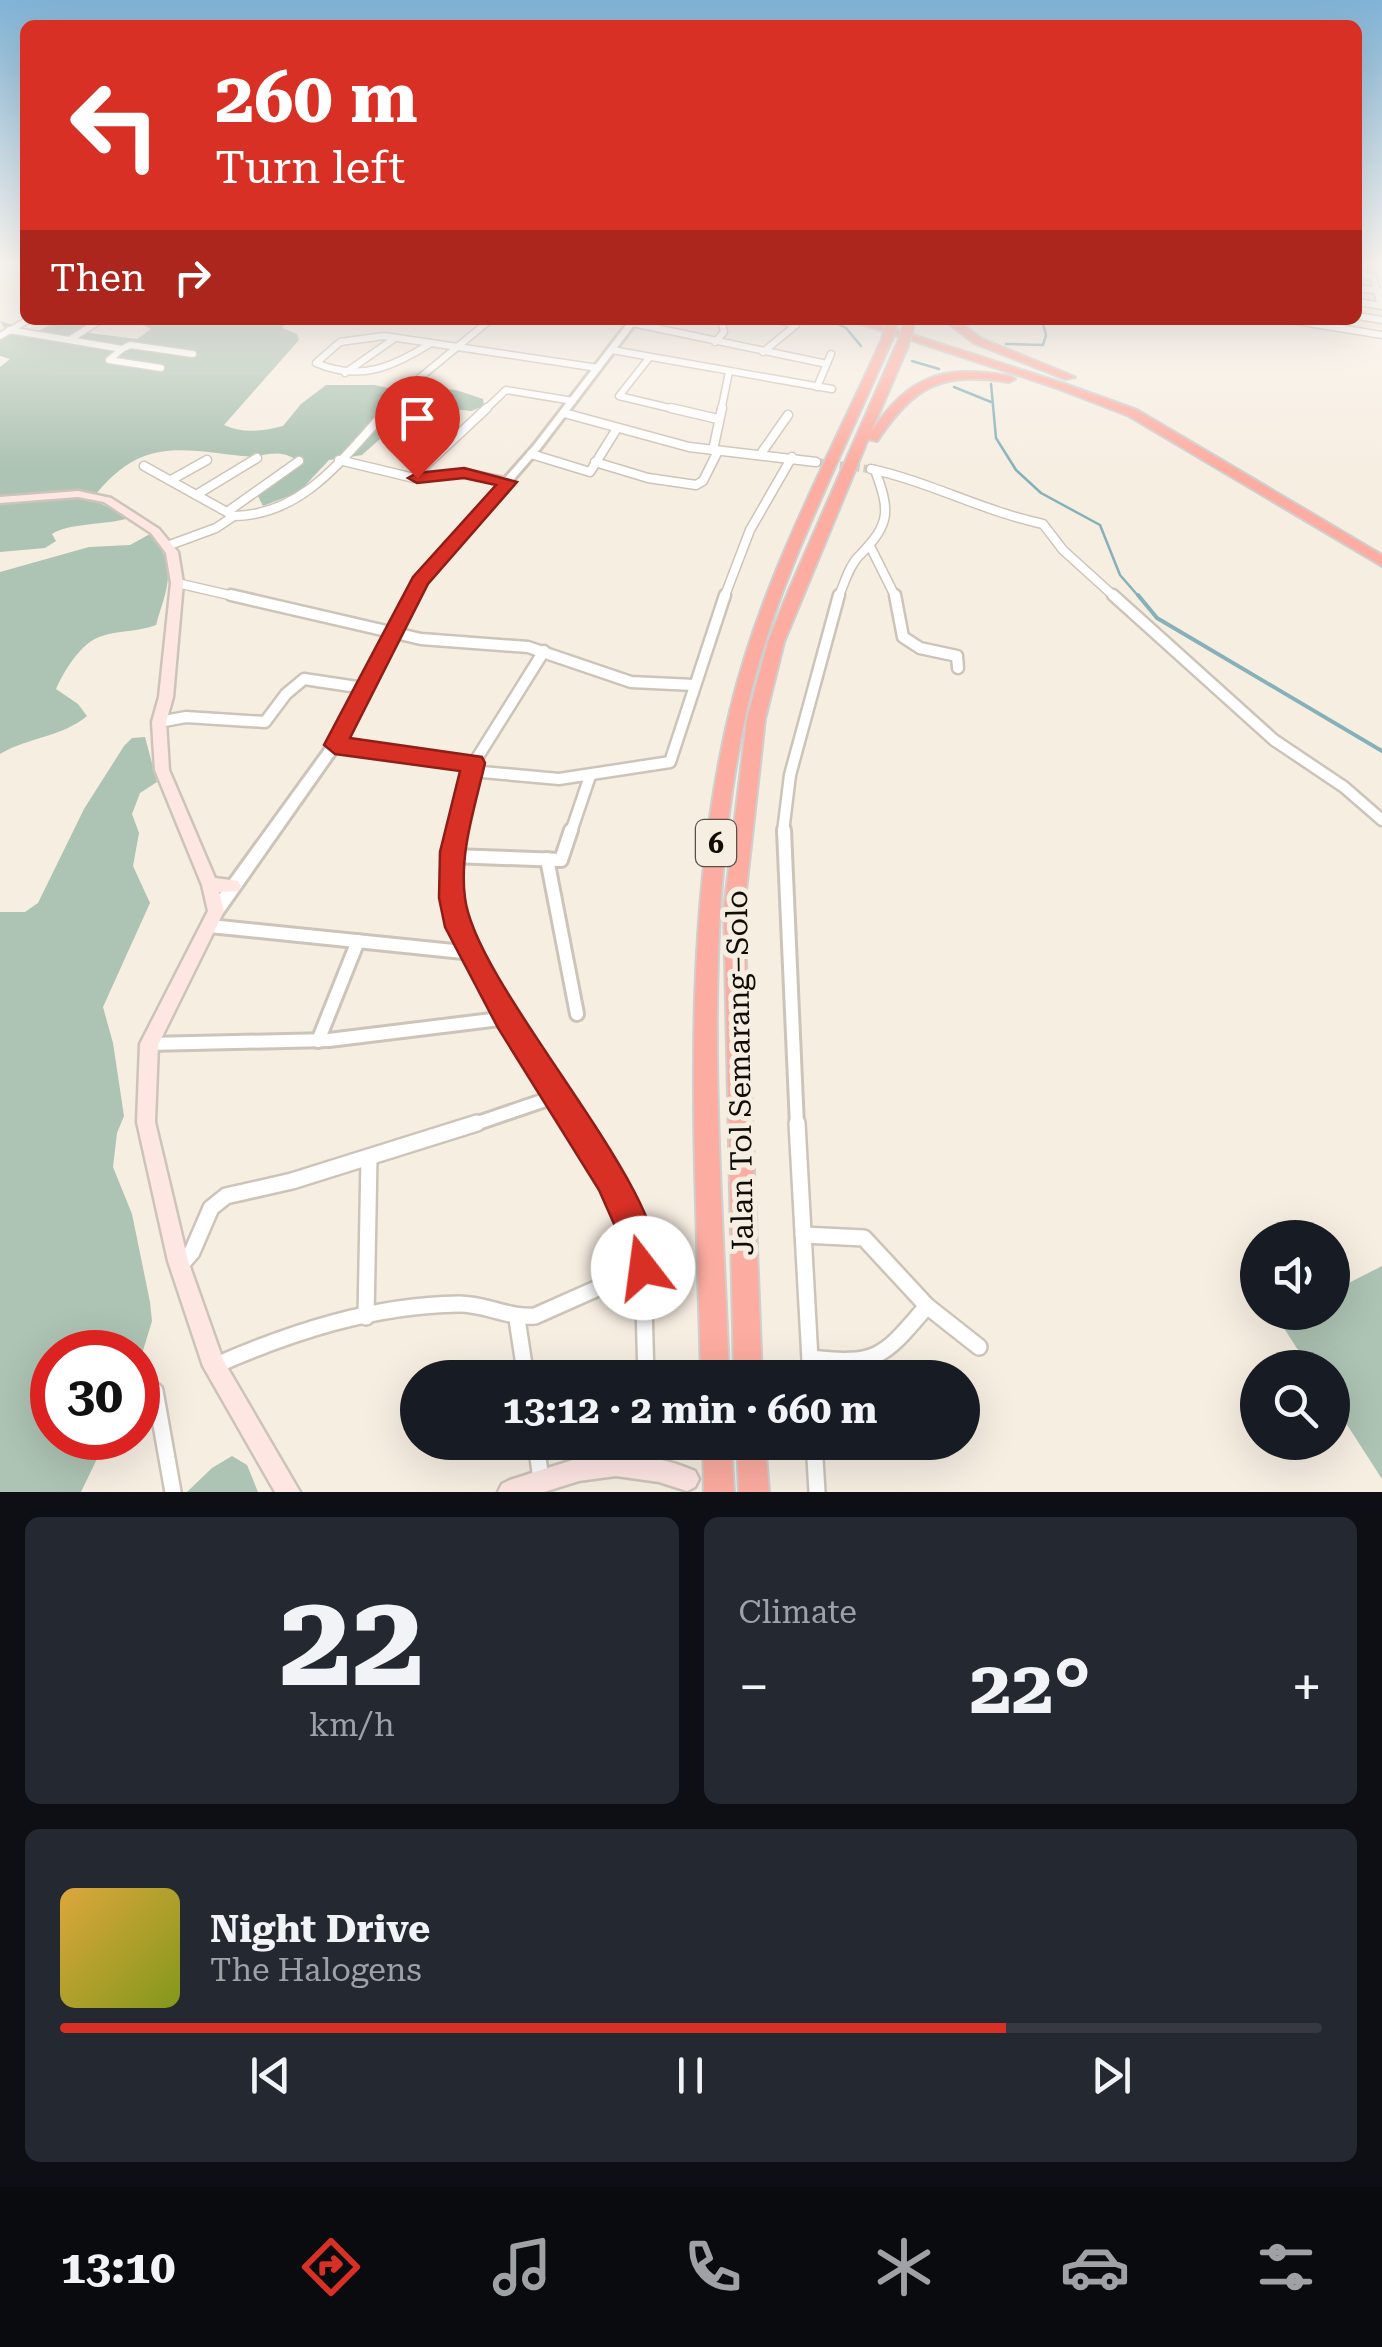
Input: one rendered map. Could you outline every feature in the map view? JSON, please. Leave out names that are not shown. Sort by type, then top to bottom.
[{"type":"highway","points":[[885,330],[1099,399],[1175,436],[1382,561]]},
{"type":"highway","name":"Jalan Tol Semarang–Solo","points":[[747,1360],[734,910],[756,719],[776,642],[838,493],[892,330]]},
{"type":"highway","name":"Jalan Tol Semarang–Solo","points":[[715,1360],[709,1043],[710,904],[718,815],[738,711],[770,606],[892,330]]},
{"type":"highway","points":[[903,330],[1056,378],[1168,423]]},
{"type":"highway","points":[[962,330],[978,341],[1112,394],[1168,423],[1382,552]]},
{"type":"highway","points":[[838,493],[886,416],[905,394],[937,376],[967,373],[1010,379],[1110,411],[1257,485]]},
{"type":"highway","points":[[717,1460],[718,1492]]},
{"type":"highway","points":[[752,1460],[754,1492]]},
{"type":"main road","points":[[0,500],[78,494],[107,500],[129,510],[172,552],[177,583],[166,697],[159,722],[162,770],[210,885],[213,918],[149,1044],[146,1122],[180,1266],[214,1366],[288,1492]]},
{"type":"main road","points":[[210,885],[233,886]]},
{"type":"main road","points":[[514,1492],[586,1466],[630,1460]]},
{"type":"main road","points":[[659,1460],[687,1480]]},
{"type":"street","points":[[0,336],[9,330],[122,349]]},
{"type":"street","points":[[69,340],[86,330]]},
{"type":"street","points":[[144,466],[230,514],[295,502],[374,421],[478,330]]},
{"type":"street","points":[[474,953],[358,941],[213,918],[335,745],[392,631],[430,568],[508,482],[627,330]]},
{"type":"street","points":[[664,330],[827,364]]},
{"type":"street","points":[[715,342],[723,330]]},
{"type":"street","points":[[763,352],[791,330]]},
{"type":"street","points":[[1356,330],[1382,334]]},
{"type":"street","points":[[431,343],[377,373],[345,374],[317,362],[344,338],[363,335],[431,343],[598,368]]},
{"type":"street","points":[[345,374],[395,338]]},
{"type":"street","points":[[161,368],[108,360],[130,345],[193,354]]},
{"type":"street","points":[[740,374],[750,349]]},
{"type":"street","points":[[612,350],[832,389]]},
{"type":"street","points":[[817,387],[831,354]]},
{"type":"street","points":[[649,358],[619,396],[718,419]]},
{"type":"street","points":[[595,462],[648,478],[696,485],[702,481],[716,451],[718,419],[729,372]]},
{"type":"street","points":[[413,477],[506,390],[573,400]]},
{"type":"street","points":[[564,413],[616,430],[716,451],[792,456],[816,462]]},
{"type":"street","points":[[760,454],[788,416]]},
{"type":"street","points":[[531,454],[592,472],[616,430]]},
{"type":"street","points":[[335,745],[542,779],[590,776],[670,762],[720,602],[752,526],[792,456]]},
{"type":"street","points":[[196,495],[258,458]]},
{"type":"street","points":[[172,480],[206,460]]},
{"type":"street","points":[[339,460],[413,477],[464,473],[508,482]]},
{"type":"street","points":[[167,546],[216,528],[298,461]]},
{"type":"street","points":[[927,1306],[875,1360],[857,1364],[810,1358],[782,883],[784,815],[790,775],[816,692],[832,610],[859,555],[871,548],[888,506],[872,469],[908,476],[1007,517],[1043,524],[1063,550],[1274,740],[1303,762],[1329,773],[1382,820]]},
{"type":"street","points":[[871,548],[898,601],[903,637],[920,648],[957,656],[958,668]]},
{"type":"street","points":[[177,583],[421,639],[505,644],[544,651],[631,682],[694,685]]},
{"type":"street","points":[[544,651],[472,767],[452,856],[455,913],[508,1018],[610,1178],[629,1215],[643,1268],[646,1360]]},
{"type":"street","points":[[159,722],[186,717],[265,722],[286,694],[304,679],[364,688]]},
{"type":"street","points":[[452,856],[561,860],[590,776]]},
{"type":"street","points":[[547,859],[576,1014]]},
{"type":"street","points":[[318,1041],[358,941]]},
{"type":"street","points":[[149,1044],[318,1041],[423,1034],[508,1018]]},
{"type":"street","points":[[180,1266],[191,1256],[205,1215],[225,1196],[370,1158],[558,1096]]},
{"type":"street","points":[[366,1317],[370,1158]]},
{"type":"street","points":[[803,1235],[864,1238],[927,1306],[979,1347]]},
{"type":"street","points":[[214,1366],[276,1338],[366,1317],[462,1304],[479,1305],[517,1319],[535,1316],[643,1268]]},
{"type":"street","points":[[517,1319],[523,1360]]},
{"type":"street","points":[[160,1419],[173,1492]]},
{"type":"street","points":[[539,1460],[542,1481]]},
{"type":"street","points":[[815,1460],[817,1492]]},
{"type":"green space","points":[[5,330],[83,330],[81,332],[137,339],[150,330],[286,330],[297,334],[299,340],[224,425],[239,430],[283,426],[301,404],[326,385],[375,385],[401,391],[423,387],[456,390],[483,399],[484,406],[471,411],[454,409],[456,400],[414,402],[394,417],[411,427],[422,441],[411,445],[380,439],[362,455],[329,460],[299,492],[263,506],[258,496],[301,463],[278,454],[250,456],[177,450],[142,457],[109,480],[92,499],[129,518],[59,530],[52,534],[56,541],[45,548],[0,552],[0,367],[10,359],[0,356],[0,340],[8,334]]},
{"type":"green space","points":[[150,534],[168,567],[167,588],[156,625],[109,634],[87,644],[56,689],[78,704],[87,716],[0,754],[0,572],[89,547],[130,545]]},
{"type":"green space","points":[[145,737],[157,782],[140,793],[132,814],[139,833],[133,866],[150,903],[103,1007],[113,1043],[124,1116],[117,1133],[113,1167],[132,1214],[152,1321],[149,1330],[30,1330],[30,1460],[96,1460],[81,1492],[0,1492],[0,912],[25,912],[38,903],[84,809],[132,738]]},
{"type":"green space","points":[[1382,1266],[1382,1479],[1350,1429],[1350,1350],[1298,1350],[1285,1330],[1350,1330],[1350,1282]]},
{"type":"green space","points":[[232,1456],[247,1465],[258,1492],[187,1492],[212,1468]]},
{"type":"waterway","points":[[847,330],[861,346]]},
{"type":"waterway","points":[[1006,344],[1043,345],[1045,330]]},
{"type":"waterway","points":[[912,361],[939,369]]},
{"type":"waterway","points":[[991,384],[996,438],[1016,470],[1041,493],[1100,525],[1120,575],[1140,598]]},
{"type":"waterway","points":[[954,387],[991,402]]},
{"type":"waterway","points":[[1138,595],[1157,618],[1382,751]]},
{"type":"tunnel","points":[[816,462],[868,469]]},
{"type":"route","points":[[417,478],[464,473],[508,482],[420,581],[335,745],[474,763],[453,852],[452,898],[459,927],[508,1018],[610,1178],[639,1241],[643,1268]]}]
